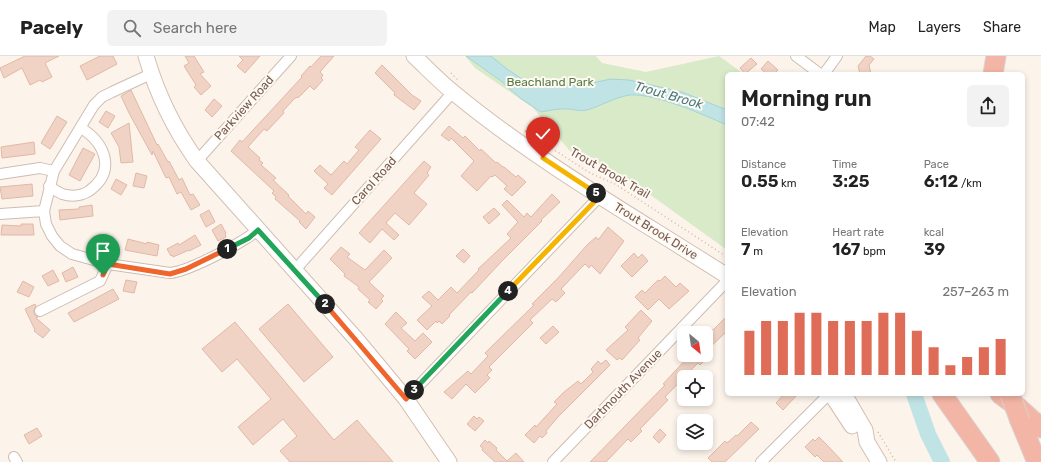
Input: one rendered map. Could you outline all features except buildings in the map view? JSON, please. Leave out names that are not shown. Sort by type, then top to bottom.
[{"type":"highway","points":[[993,72],[996,56]]},
{"type":"highway","points":[[943,396],[990,462]]},
{"type":"highway","points":[[1003,396],[1019,408],[1041,428]]},
{"type":"highway","points":[[1011,396],[1037,462]]},
{"type":"highway","points":[[1029,444],[1041,460]]},
{"type":"main road","points":[[146,56],[151,74],[171,120],[197,161],[357,340],[406,399],[450,462]]},
{"type":"main road","name":"Trout Brook Drive","points":[[414,56],[458,88],[505,133],[600,196],[725,275]]},
{"type":"main road","points":[[831,396],[858,435],[867,442],[879,462]]},
{"type":"main road","points":[[845,396],[866,430],[867,442]]},
{"type":"street","name":"Parkview Road","points":[[197,161],[291,56]]},
{"type":"street","points":[[796,56],[817,72]]},
{"type":"street","points":[[825,72],[837,56]]},
{"type":"street","points":[[151,74],[102,98],[88,114],[54,171],[49,186],[44,211],[46,224],[52,236],[60,246],[72,254],[108,264],[162,273],[177,273],[249,238],[258,230]]},
{"type":"street","name":"Carol Road","points":[[295,270],[458,88]]},
{"type":"street","points":[[49,186],[62,194],[78,196],[95,187],[101,180],[106,164],[101,148],[91,134],[80,128]]},
{"type":"street","points":[[0,174],[40,168],[54,171]]},
{"type":"street","points":[[406,399],[600,196]]},
{"type":"street","points":[[0,214],[44,211]]},
{"type":"street","points":[[40,311],[100,281],[108,264]]},
{"type":"street","name":"Dartmouth Avenue","points":[[552,462],[725,283]]},
{"type":"street","points":[[761,462],[828,396]]},
{"type":"path","points":[[447,70],[458,88]]},
{"type":"path","name":"Trout Brook Trail","points":[[524,130],[590,173],[615,184],[725,256]]},
{"type":"green space","name":"Beachland Park","points":[[465,56],[596,56],[602,63],[646,72],[719,56],[741,72],[725,72],[725,249],[627,178],[570,151],[532,107],[475,68]]},
{"type":"water","points":[[466,56],[491,56],[522,79],[546,85],[582,85],[611,79],[629,80],[682,92],[725,109],[725,124],[666,101],[640,95],[624,96],[587,110],[581,111],[559,109],[541,112],[520,98],[501,81]]},
{"type":"waterway","name":"Trout Brook","points":[[915,396],[928,434],[942,462]]},
{"type":"route","points":[[103,275],[108,264],[162,273],[177,273],[249,238],[258,230],[357,340],[406,399],[600,196],[543,158]]}]
